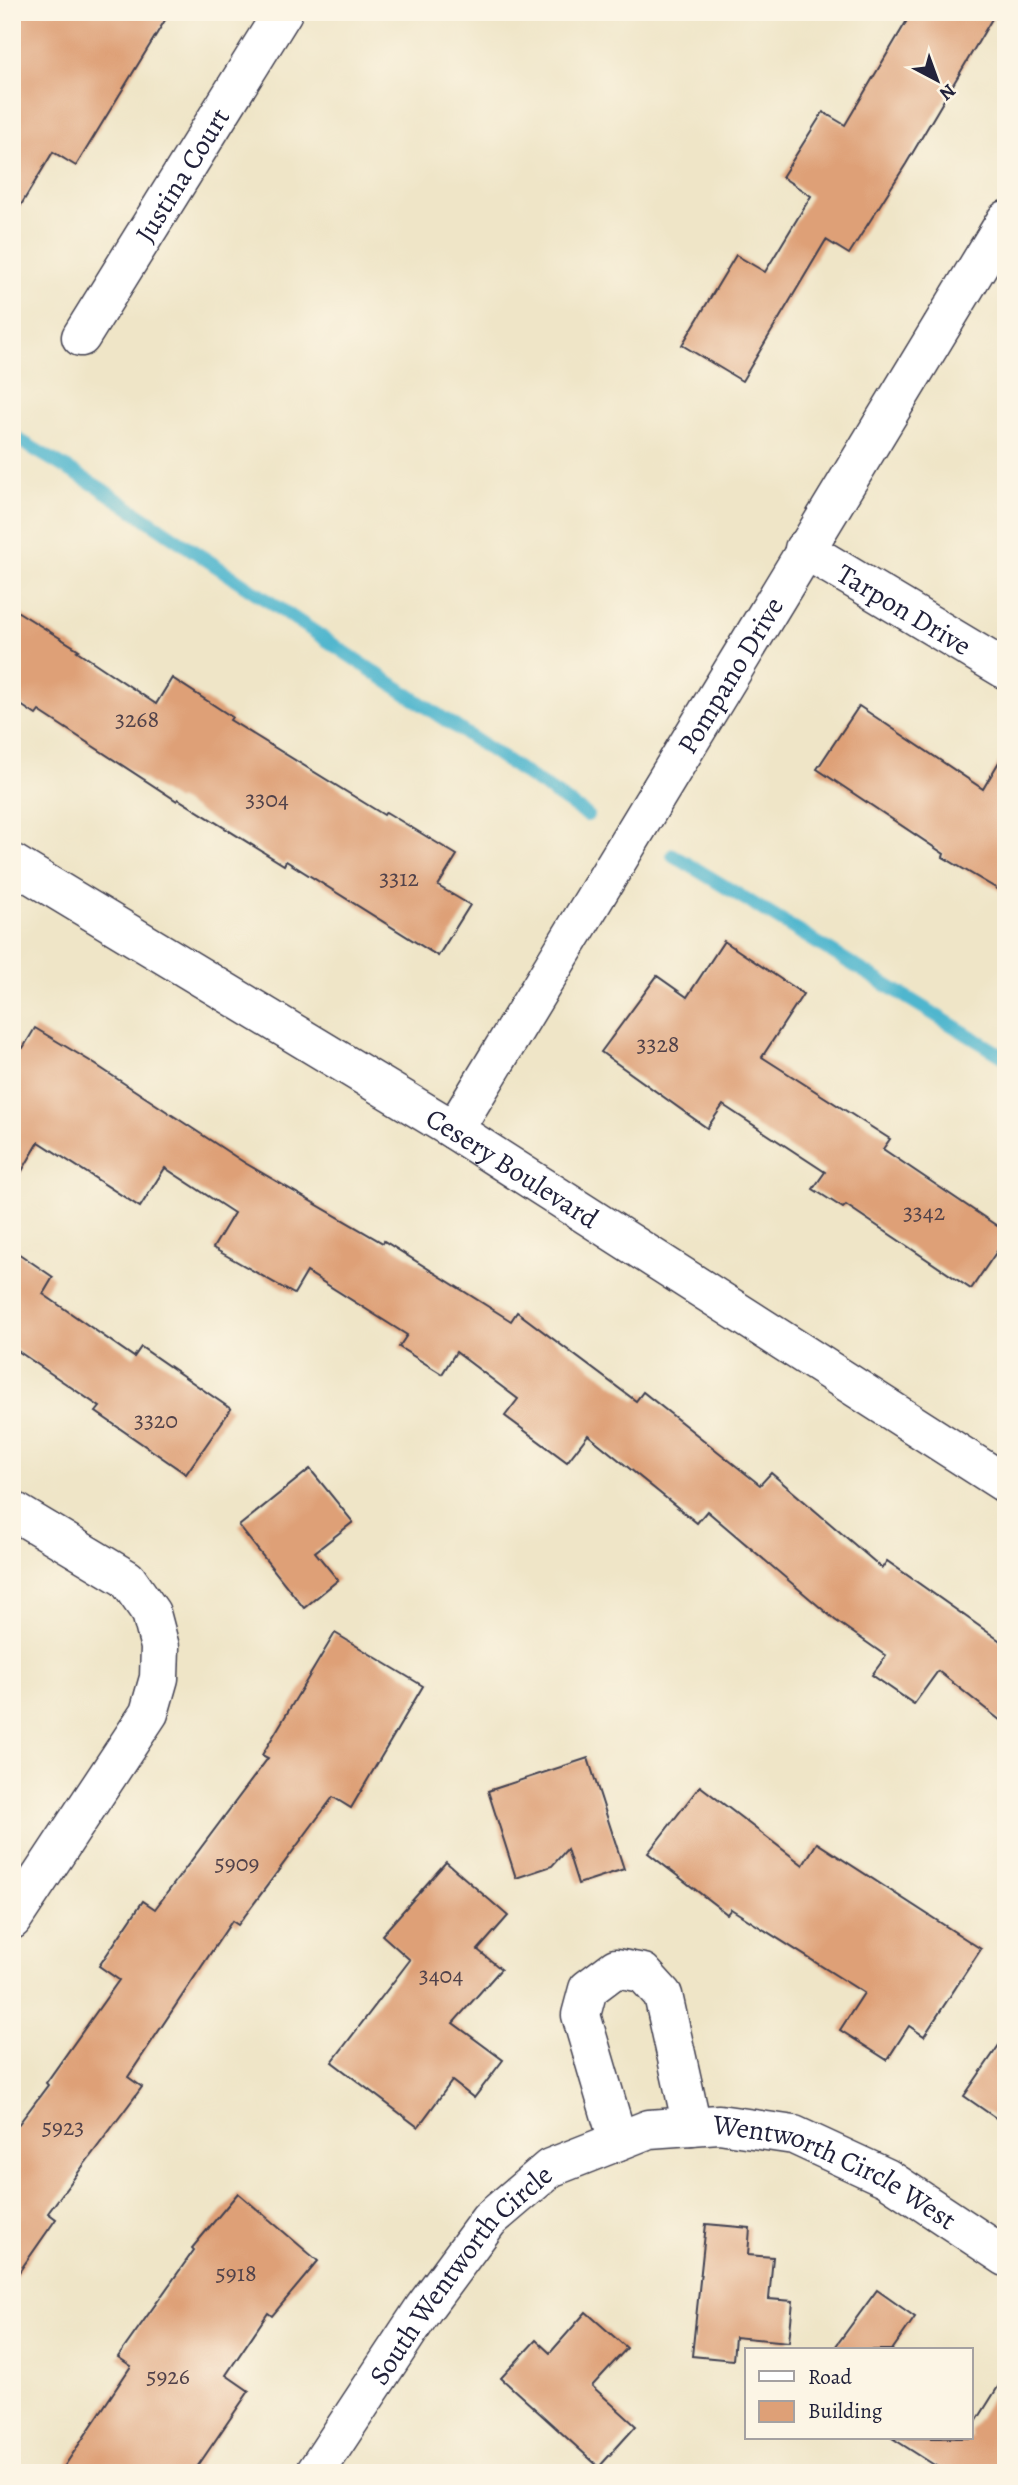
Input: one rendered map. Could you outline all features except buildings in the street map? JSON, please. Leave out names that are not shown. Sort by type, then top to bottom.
[{"type":"street","name":"Justina Court","points":[[81,337],[283,12]]},
{"type":"street","name":"Pompano Drive","points":[[454,1130],[1006,220]]},
{"type":"street","name":"Tarpon Drive","points":[[804,549],[1006,670]]},
{"type":"street","name":"Cesery Boulevard","points":[[12,863],[454,1130],[1006,1484]]},
{"type":"street","points":[[12,1510],[127,1579],[151,1613],[160,1647],[159,1678],[149,1713],[12,1920]]},
{"type":"street","points":[[633,2135],[581,2015],[587,1989],[617,1968],[643,1973],[663,1995],[692,2126]]},
{"type":"street","name":"Wentworth Circle West","points":[[633,2135],[719,2124],[794,2135],[887,2178],[1006,2257]]},
{"type":"street","name":"South Wentworth Circle","points":[[315,2473],[424,2308],[489,2220],[550,2168],[633,2135]]},
{"type":"waterway","points":[[12,436],[100,488],[587,815]]},
{"type":"waterway","points":[[673,855],[1006,1058]]}]
